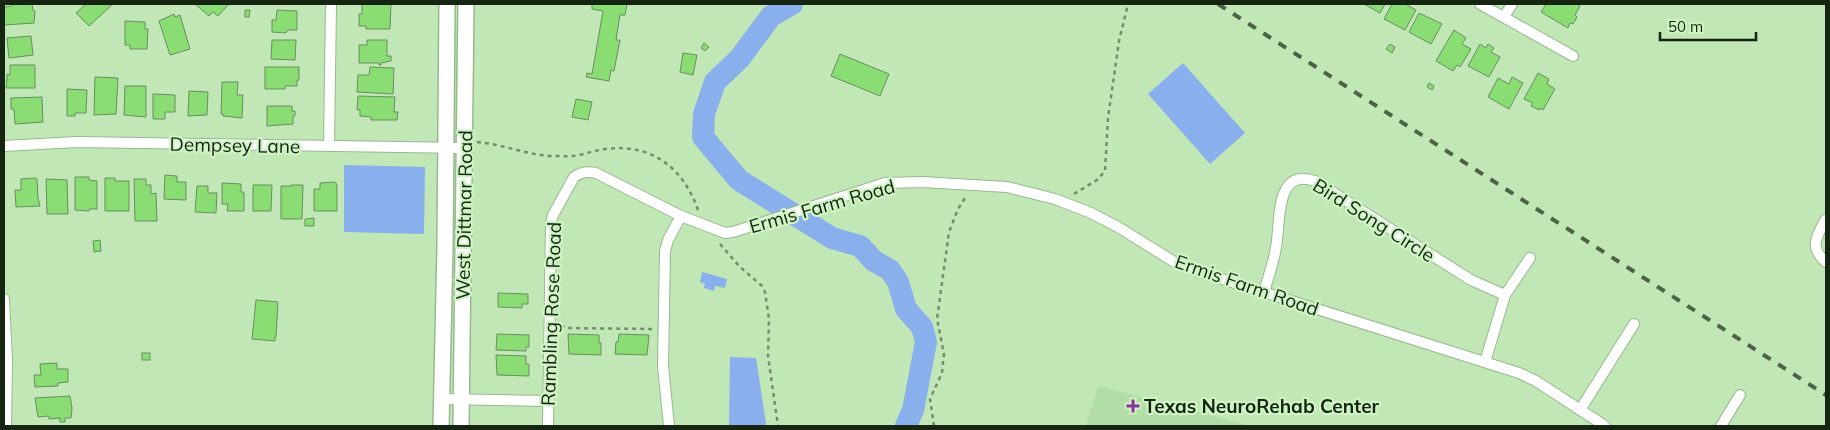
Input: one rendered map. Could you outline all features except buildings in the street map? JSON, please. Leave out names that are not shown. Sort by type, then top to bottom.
[{"type":"street","points":[[329,146],[331,4]]},
{"type":"street","name":"West Dittmar Road","points":[[441,426],[447,4]]},
{"type":"street","name":"West Dittmar Road","points":[[460,426],[470,145],[466,4]]},
{"type":"street","points":[[1480,4],[1573,56]]},
{"type":"street","points":[[1504,17],[1512,4]]},
{"type":"street","name":"Dempsey Lane","points":[[4,146],[76,142],[446,148],[470,145]]},
{"type":"street","name":"Ermis Farm Road","points":[[574,177],[579,173],[596,173],[681,216],[725,233],[886,184],[902,182],[1007,187],[1055,199],[1091,213],[1118,227],[1176,263],[1519,373],[1536,381],[1605,426]]},
{"type":"street","name":"Rambling Rose Road","points":[[548,426],[551,223],[553,215],[574,177]]},
{"type":"street","name":"Bird Song Circle","points":[[1264,292],[1276,249],[1282,196],[1288,185],[1296,179],[1306,178],[1315,181],[1471,280],[1505,295]]},
{"type":"street","points":[[668,426],[663,366],[665,251],[668,240],[681,216]]},
{"type":"street","points":[[1826,220],[1818,235],[1815,246],[1818,255],[1826,262]]},
{"type":"street","points":[[1485,362],[1505,295],[1530,258]]},
{"type":"street","points":[[4,299],[7,360],[6,426]]},
{"type":"street","points":[[1580,410],[1634,324]]},
{"type":"street","points":[[1721,426],[1740,395]]},
{"type":"street","points":[[442,399],[548,401]]},
{"type":"path","points":[[1068,194],[1075,194],[1080,191],[1097,180],[1105,171],[1108,118],[1118,41],[1128,4]]},
{"type":"path","points":[[470,145],[549,156],[576,156],[604,149],[628,148],[639,150],[663,161],[675,170],[688,187],[699,214]]},
{"type":"path","points":[[934,426],[930,399],[942,373],[944,354],[937,319],[949,232],[958,209],[968,195],[979,186]]},
{"type":"path","points":[[720,244],[738,266],[762,286],[765,292],[769,319],[768,356],[778,426]]},
{"type":"path","points":[[560,325],[566,328],[656,329]]},
{"type":"shaded area","name":"Texas NeuroRehab Center","points":[[1098,386],[1251,426],[1086,426]]},
{"type":"water","points":[[1183,63],[1245,133],[1210,164],[1148,94]]},
{"type":"water","points":[[344,165],[425,167],[424,234],[344,232]]},
{"type":"water","points":[[702,272],[727,279],[725,288],[715,286],[714,291],[704,288],[705,284],[700,282]]},
{"type":"water","points":[[730,357],[756,358],[765,426],[729,426]]},
{"type":"waterway","points":[[792,4],[771,16],[740,58],[715,82],[704,114],[703,137],[739,180],[832,238],[860,246],[874,261],[890,270],[898,282],[906,309],[922,327],[926,342],[913,410],[906,426]]},
{"type":"railway","points":[[1218,4],[1826,395]]},
{"type":"place","name":"Texas NeuroRehab Center","points":[[1133,406]]}]
